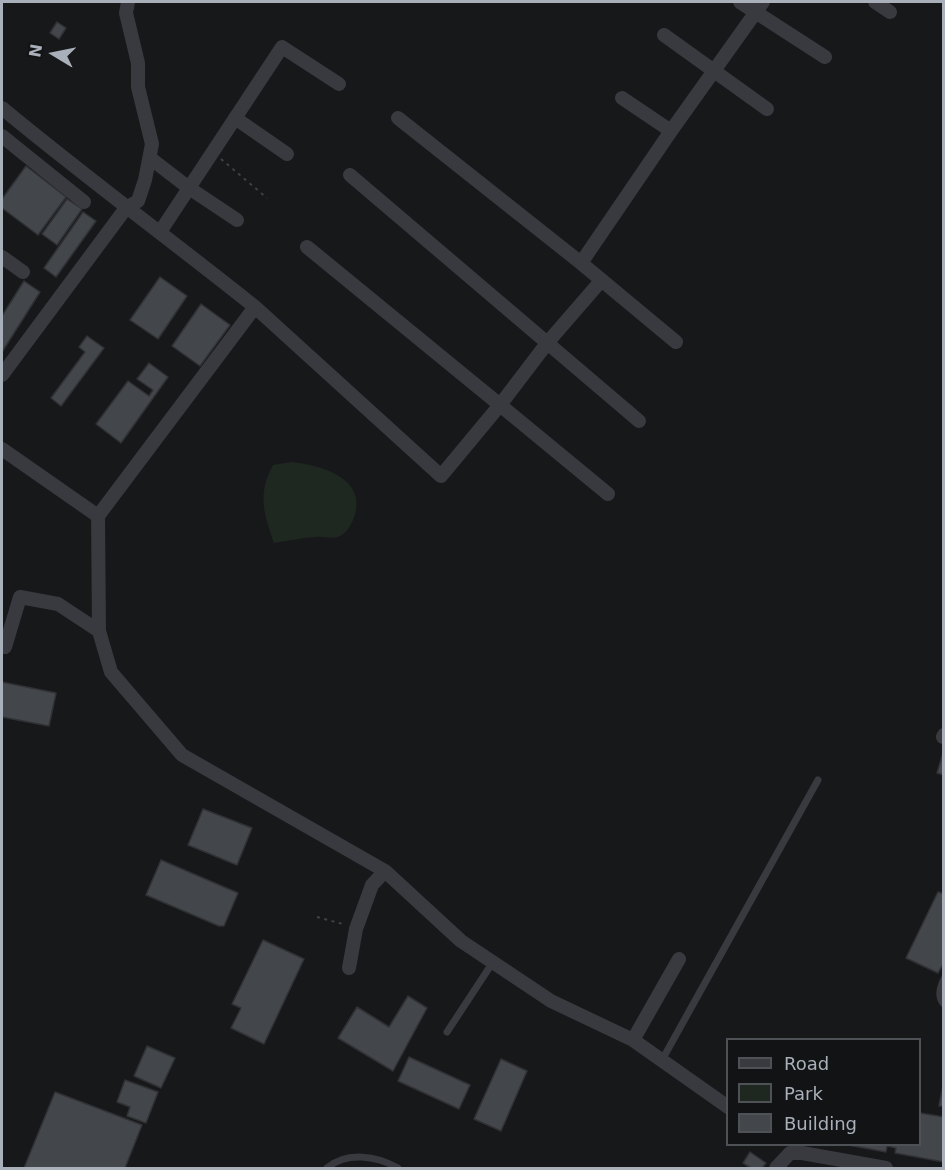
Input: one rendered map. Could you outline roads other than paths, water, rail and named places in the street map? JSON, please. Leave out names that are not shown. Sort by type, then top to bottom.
[{"type":"street","points":[[2,375],[126,208],[138,201],[152,144],[138,87],[138,63],[126,13],[128,2]]},
{"type":"street","points":[[740,2],[759,7],[825,57]]},
{"type":"street","points":[[874,2],[890,12]]},
{"type":"street","points":[[581,263],[759,7]]},
{"type":"street","points":[[664,35],[767,109]]},
{"type":"street","points":[[160,232],[282,46],[339,84]]},
{"type":"street","points":[[622,98],[671,131]]},
{"type":"street","points":[[2,108],[126,208],[255,307],[441,476],[500,405],[548,342],[600,282]]},
{"type":"street","points":[[235,117],[287,154]]},
{"type":"street","points":[[398,118],[581,263],[600,282],[676,342]]},
{"type":"street","points":[[2,136],[84,202]]},
{"type":"street","points":[[150,158],[237,220]]},
{"type":"street","points":[[350,175],[639,421]]},
{"type":"street","points":[[307,246],[608,494]]},
{"type":"street","points":[[2,257],[23,272]]},
{"type":"street","points":[[255,307],[98,516],[99,631],[111,672],[182,755],[385,871],[461,941],[551,1001],[633,1040],[726,1106]]},
{"type":"street","points":[[2,449],[98,516]]},
{"type":"street","points":[[4,647],[20,597],[58,604],[99,631]]},
{"type":"street","points":[[349,968],[356,928],[372,885],[385,871]]},
{"type":"street","points":[[633,1040],[679,959]]},
{"type":"street","points":[[780,1146],[790,1154]]},
{"type":"street","points":[[776,1168],[790,1154],[802,1153],[886,1168]]},
{"type":"lane","points":[[662,1060],[818,780]]},
{"type":"lane","points":[[447,1032],[493,962]]},
{"type":"lane","points":[[944,979],[939,995],[944,1004]]},
{"type":"lane","points":[[327,1168],[344,1159],[361,1157],[398,1168]]}]
